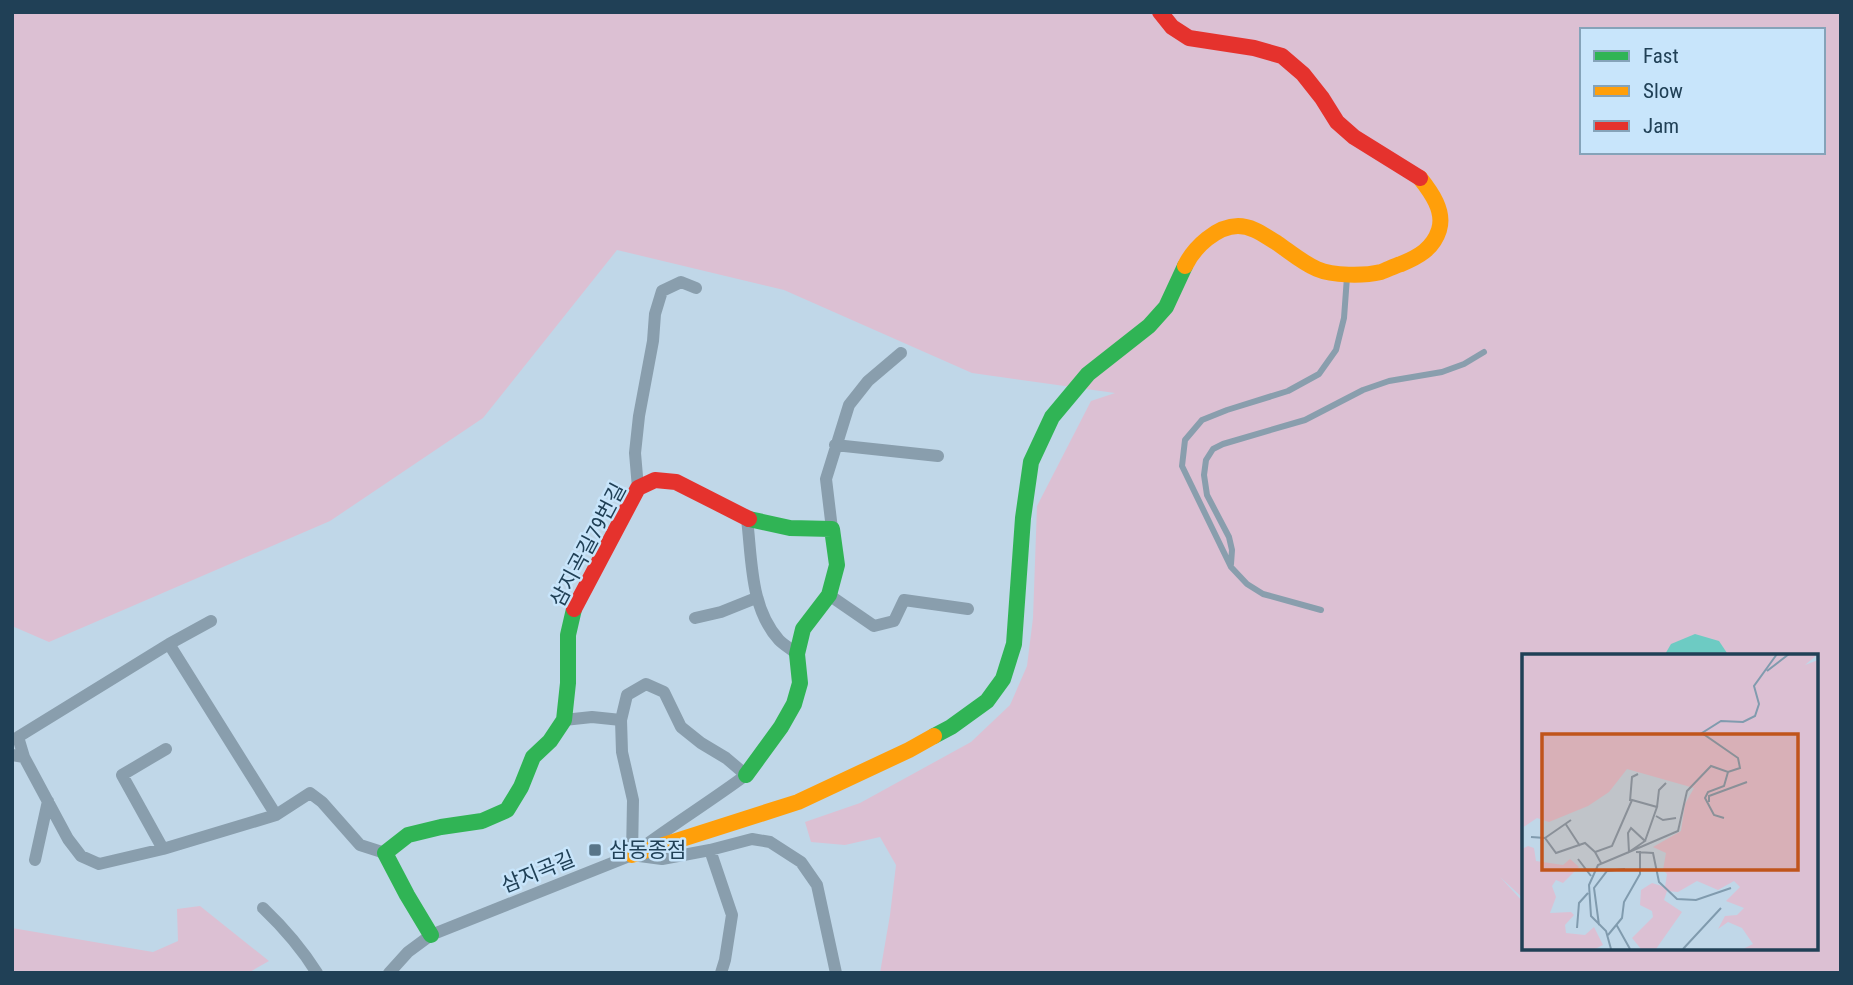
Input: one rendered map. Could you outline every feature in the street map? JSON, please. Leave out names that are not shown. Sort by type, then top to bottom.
[{"type":"street","points":[[632,855],[798,802],[853,778],[951,727],[987,701],[1003,679],[1014,644],[1023,518],[1031,462],[1052,417],[1088,374],[1149,326],[1166,307],[1188,260],[1221,229],[1239,226],[1258,231],[1318,270],[1347,275],[1380,272],[1415,258],[1431,247],[1440,229],[1440,212],[1433,194],[1419,177],[1354,137],[1337,122],[1322,97],[1303,74],[1282,56],[1254,48],[1189,38],[1172,27],[1160,12]]},
{"type":"street","points":[[638,488],[635,453],[655,314],[662,291],[681,282],[696,288]]},
{"type":"street","points":[[632,855],[746,775],[781,727],[794,704],[800,683],[797,654],[803,629],[829,595],[837,565],[826,479],[835,445],[849,405],[867,381],[901,353]]},
{"type":"street","points":[[835,445],[938,456]]},
{"type":"street","name":"삼지곡길79번길","points":[[564,720],[568,683],[568,635],[573,611],[638,488],[655,480],[676,482],[747,519],[790,528],[832,529]]},
{"type":"street","points":[[747,519],[757,598],[764,618],[780,640],[797,654]]},
{"type":"street","points":[[829,595],[874,626],[894,621],[905,600],[968,609]]},
{"type":"street","points":[[695,618],[721,612],[757,598]]},
{"type":"street","points":[[211,621],[18,737],[18,756],[48,801],[68,839],[81,856],[99,864],[163,849],[276,815],[310,793],[322,802],[360,845],[385,853],[431,936]]},
{"type":"street","points":[[169,644],[276,815]]},
{"type":"street","points":[[632,855],[633,800],[622,752],[621,720],[627,695],[646,684],[664,692],[681,727],[746,775]]},
{"type":"street","points":[[385,853],[408,835],[482,821],[507,810],[521,787],[533,757],[550,741],[564,720],[592,717],[621,720]]},
{"type":"street","points":[[163,849],[122,775],[166,749]]},
{"type":"street","points":[[35,860],[48,801]]},
{"type":"street","name":"삼지곡길","points":[[390,973],[408,952],[431,936],[632,855],[662,859],[752,839],[771,842],[801,862],[817,885],[836,973]]},
{"type":"street","points":[[710,850],[732,915],[721,973]]},
{"type":"street","points":[[263,908],[285,930],[317,973]]},
{"type":"lane","points":[[1321,610],[1263,594],[1247,584],[1231,567],[1182,466],[1185,440],[1202,420],[1288,391],[1319,374],[1336,350],[1344,318],[1347,275]]},
{"type":"lane","points":[[1231,567],[1232,550],[1229,537],[1207,495],[1204,475],[1206,460],[1213,449],[1305,420],[1363,390],[1389,381],[1442,372],[1464,364],[1484,352]]},
{"type":"shaded area","points":[[12,12],[1841,12],[1841,973],[880,973],[896,865],[880,837],[845,845],[811,842],[805,822],[860,803],[971,742],[1010,705],[1027,666],[1033,618],[1037,506],[1091,401],[1115,393],[972,373],[784,290],[617,250],[483,418],[330,521],[49,642],[12,626]]},
{"type":"shaded area","points":[[1695,634],[1719,641],[1728,654],[1665,654],[1671,644]]},
{"type":"shaded area","points":[[200,906],[269,961],[248,973],[12,973],[12,928],[153,952],[178,941],[177,909]]},
{"type":"traffic: fast","points":[[934,736],[987,701],[1003,679],[1014,644],[1023,518],[1031,462],[1052,417],[1088,374],[1149,326],[1166,307],[1185,266]]},
{"type":"traffic: fast","points":[[746,775],[781,727],[794,704],[800,683],[797,654],[803,629],[829,595],[837,565],[832,529],[790,528],[749,519]]},
{"type":"traffic: fast","points":[[431,935],[385,853],[408,835],[482,821],[507,810],[521,787],[533,757],[550,741],[564,720],[568,683],[568,635],[574,609]]},
{"type":"traffic: slow","points":[[1185,266],[1207,239],[1222,230],[1238,226],[1259,232],[1317,269],[1357,275],[1383,271],[1419,255],[1433,242],[1439,230],[1439,209],[1420,178]]},
{"type":"traffic: slow","points":[[632,855],[798,802],[934,736]]},
{"type":"traffic: jam","points":[[1160,12],[1172,27],[1189,38],[1254,48],[1282,56],[1303,74],[1337,122],[1354,137],[1420,178]]},
{"type":"traffic: jam","points":[[574,609],[638,488],[655,480],[676,482],[749,519]]},
{"type":"place","name":"삼동종점","points":[[595,850]]}]
